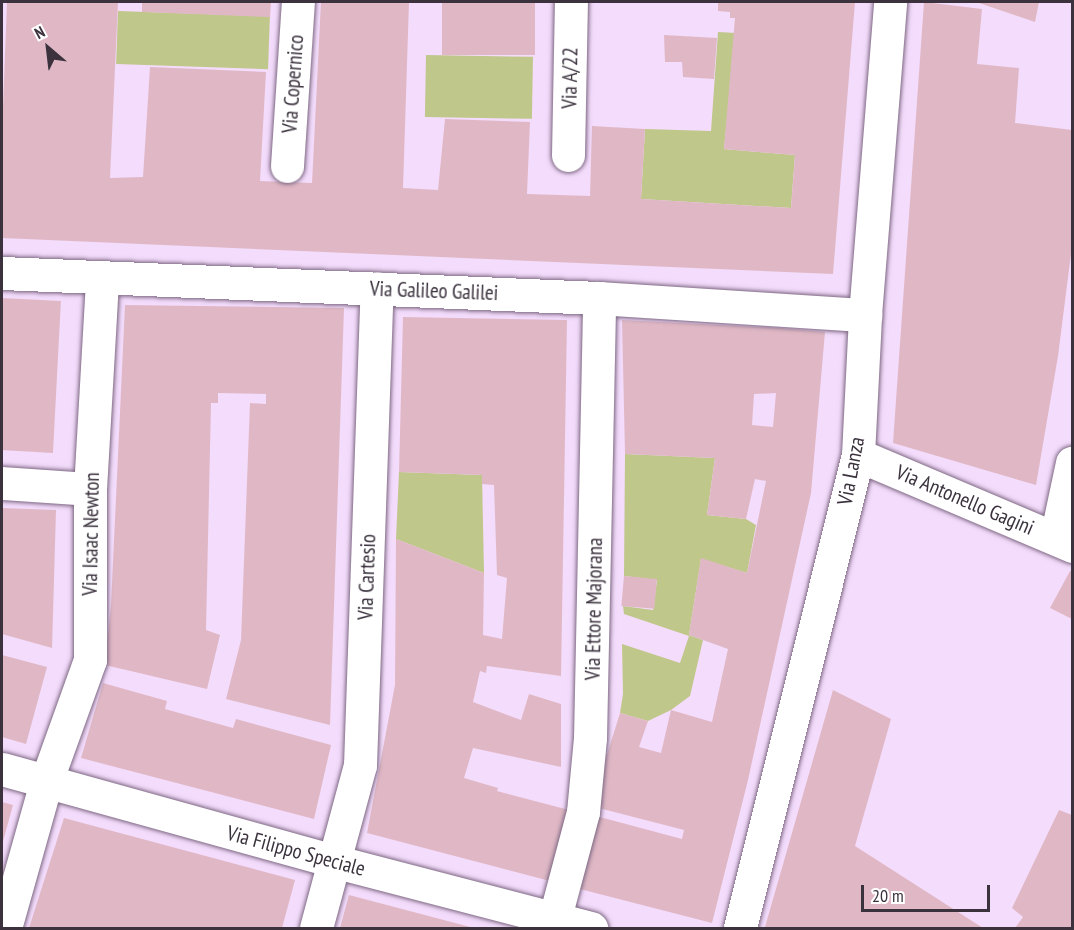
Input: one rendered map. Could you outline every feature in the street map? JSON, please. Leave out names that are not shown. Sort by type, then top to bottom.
[{"type":"street","name":"Via Copernico","points":[[287,166],[298,2]]},
{"type":"street","name":"Via A/22","points":[[568,155],[571,2]]},
{"type":"street","name":"Via Lanza","points":[[740,928],[858,455],[865,315],[890,2]]},
{"type":"street","name":"Via Galileo Galilei","points":[[2,273],[599,298],[865,315]]},
{"type":"street","name":"Via Isaac Newton","points":[[5,928],[46,782],[90,660],[90,489],[102,278]]},
{"type":"street","name":"Via Cartesio","points":[[316,928],[360,765],[377,288]]},
{"type":"street","name":"Via Ettore Majorana","points":[[555,917],[583,812],[590,738],[599,298]]},
{"type":"street","name":"Via Antonello Gagini","points":[[858,455],[1064,542]]},
{"type":"street","points":[[1064,542],[1072,463]]},
{"type":"street","points":[[2,483],[90,489]]},
{"type":"street","name":"Via Filippo Speciale","points":[[2,769],[333,861],[591,928]]},
{"type":"green space","points":[[118,11],[270,16],[268,69],[116,64]]},
{"type":"green space","points":[[718,32],[736,33],[724,149],[795,155],[791,208],[641,199],[645,129],[711,131]]},
{"type":"green space","points":[[426,55],[533,57],[532,119],[425,117]]},
{"type":"green space","points":[[625,454],[715,458],[707,515],[746,519],[756,525],[747,573],[701,559],[689,635],[703,640],[690,696],[671,710],[648,721],[620,713],[623,694],[622,644],[680,663],[689,636],[624,614],[623,606],[653,610],[657,580],[624,576]]},
{"type":"green space","points":[[399,472],[482,475],[484,573],[396,539]]},
{"type":"building","points":[[7,2],[118,2],[110,178],[143,177],[150,67],[266,72],[260,181],[312,183],[321,2],[409,2],[403,188],[438,190],[445,119],[530,122],[527,194],[590,196],[592,126],[645,129],[641,199],[791,208],[795,155],[724,149],[735,18],[730,18],[730,12],[718,11],[718,2],[855,2],[833,274],[2,238],[2,132]]},
{"type":"building","points":[[142,2],[271,2],[270,17],[142,12]]},
{"type":"building","points":[[442,2],[535,2],[535,55],[442,55]]},
{"type":"building","points":[[924,2],[982,9],[977,64],[1019,68],[1015,123],[1072,130],[1072,246],[1058,356],[1036,485],[893,443]]},
{"type":"building","points":[[976,2],[1039,2],[1035,22]]},
{"type":"building","points":[[664,35],[717,38],[714,79],[683,77],[682,62],[665,62]]},
{"type":"building","points":[[2,298],[61,301],[53,453],[2,450]]},
{"type":"building","points":[[125,305],[344,308],[330,725],[226,699],[241,640],[250,403],[266,404],[266,394],[218,393],[218,403],[211,403],[206,630],[220,635],[207,689],[105,665],[111,605]]},
{"type":"building","points":[[403,317],[567,320],[561,676],[487,666],[486,673],[480,671],[473,702],[521,720],[529,694],[561,704],[561,767],[473,748],[464,778],[498,788],[497,791],[569,810],[550,881],[367,833],[395,685],[396,539],[484,573],[483,635],[502,639],[507,578],[497,575],[494,485],[482,484],[482,475],[399,472]]},
{"type":"building","points":[[622,320],[825,332],[811,493],[748,780],[712,923],[576,888],[596,816],[682,839],[684,830],[591,806],[620,713],[648,721],[639,747],[661,753],[671,710],[712,722],[728,649],[689,635],[701,558],[747,573],[766,481],[755,479],[746,519],[707,515],[715,458],[625,454]],"holes":[[[776,393],[773,427],[752,425],[754,394]]]},
{"type":"building","points":[[2,508],[56,510],[52,648],[2,634]]},
{"type":"building","points":[[1070,571],[1072,572],[1072,619],[1050,608]]},
{"type":"building","points":[[624,576],[657,579],[654,609],[621,606]]},
{"type":"building","points":[[2,655],[47,667],[26,744],[2,737]]},
{"type":"building","points":[[103,683],[167,701],[165,709],[233,728],[236,719],[331,745],[314,819],[81,758]]},
{"type":"building","points":[[833,690],[891,719],[855,846],[983,928],[765,927]]},
{"type":"building","points":[[2,802],[13,805],[2,845]]},
{"type":"building","points":[[1059,810],[1072,815],[1072,928],[1015,928],[1023,917],[1012,908]]},
{"type":"building","points":[[64,818],[295,880],[282,928],[29,928]]},
{"type":"building","points":[[349,895],[474,928],[340,928]]}]
